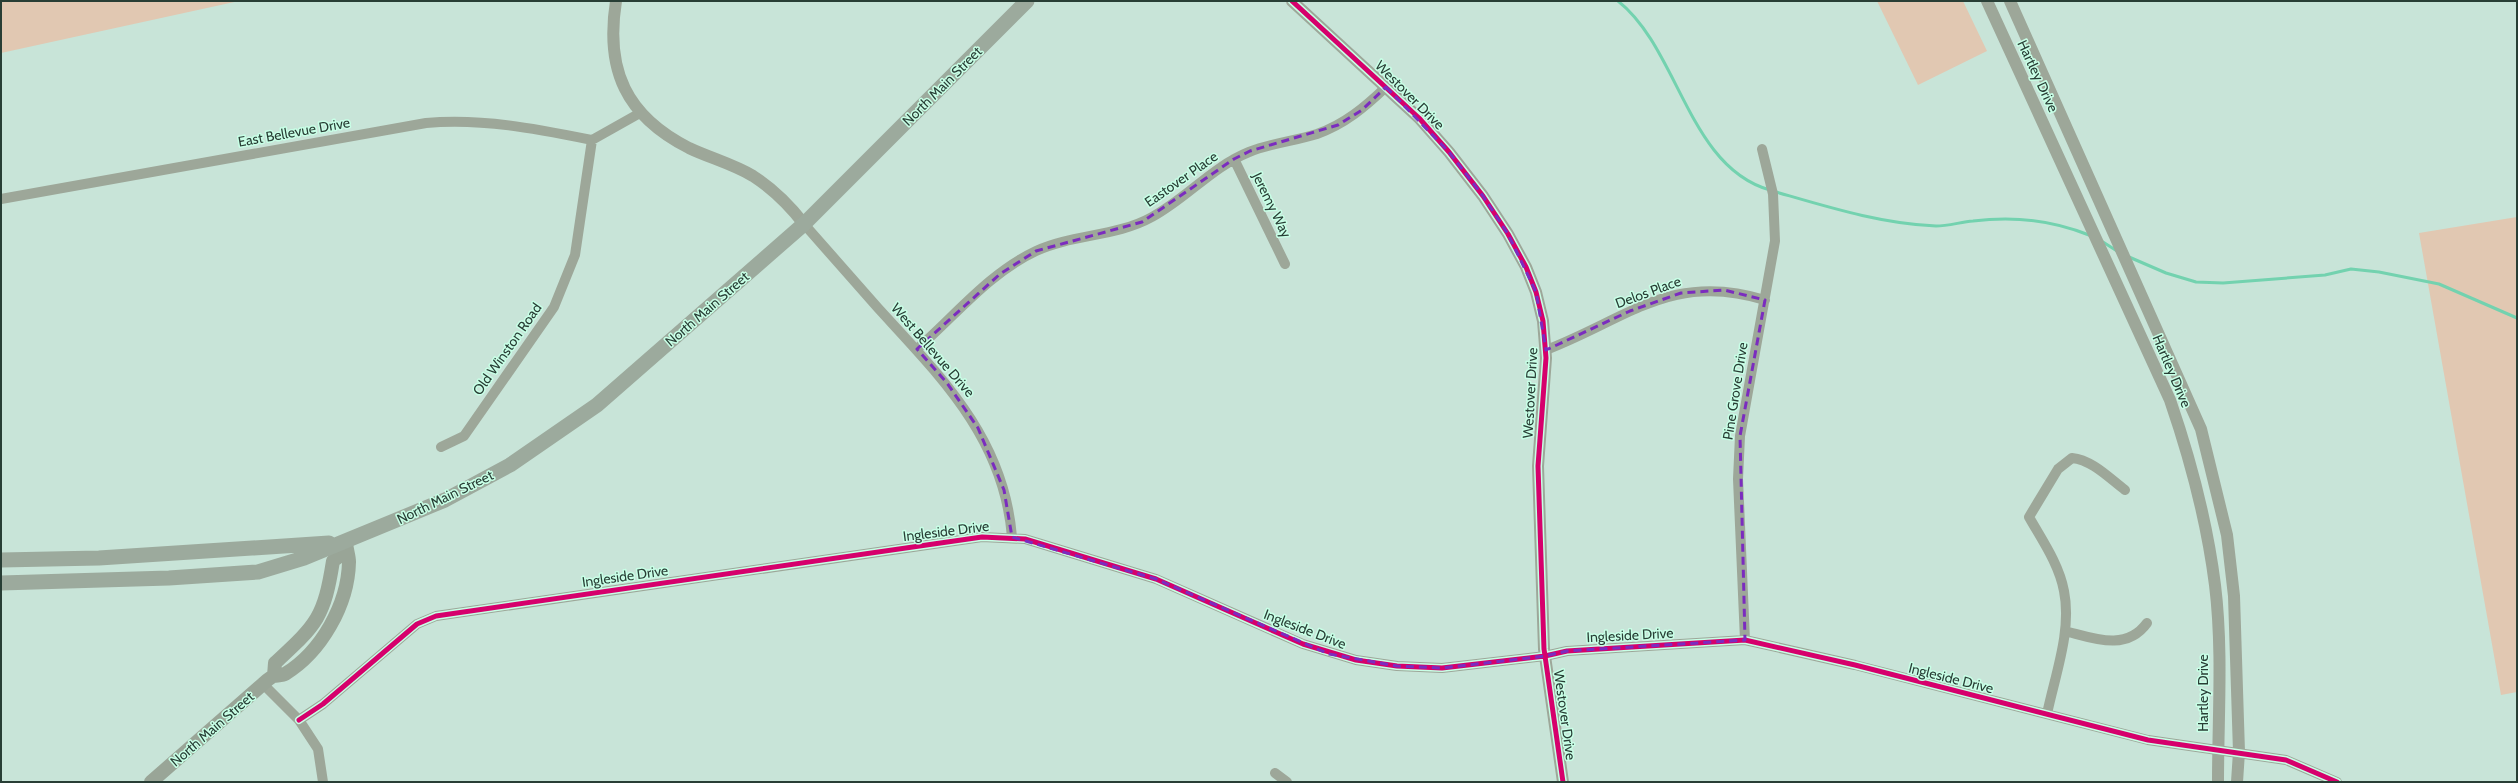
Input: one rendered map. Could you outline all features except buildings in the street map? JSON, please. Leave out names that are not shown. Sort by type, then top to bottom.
[{"type":"main road","name":"North Main Street","points":[[151,782],[268,680],[284,675],[321,641],[333,624],[342,594],[349,561],[346,547],[445,500],[510,465],[597,405],[804,224],[1027,1]]},
{"type":"main road","points":[[1,560],[99,558],[346,547]]},
{"type":"main road","points":[[1,583],[169,578],[258,572],[346,547]]},
{"type":"street","points":[[616,1],[612,45],[616,68],[626,90],[640,112],[659,130],[674,140],[753,176],[792,209],[804,224]]},
{"type":"street","name":"Westover Drive","points":[[1292,1],[1419,118],[1449,152],[1483,196],[1508,234],[1526,267],[1536,292],[1543,321],[1546,350],[1538,466],[1545,656],[1563,782]]},
{"type":"street","name":"Hartley Drive","points":[[1987,1],[2170,400],[2184,441],[2204,517],[2215,587],[2218,672],[2218,782]]},
{"type":"street","name":"Hartley Drive","points":[[2010,1],[2201,429],[2227,535],[2234,596],[2239,752],[2237,782]]},
{"type":"street","name":"Eastover Place","points":[[917,350],[975,295],[1000,274],[1023,259],[1055,245],[1108,234],[1142,222],[1173,204],[1206,176],[1234,159],[1250,151],[1317,134],[1338,125],[1362,110],[1386,87]]},
{"type":"street","points":[[592,140],[640,112]]},
{"type":"street","name":"East Bellevue Drive","points":[[1,199],[426,123],[455,120],[482,121],[592,140]]},
{"type":"street","name":"Old Winston Road","points":[[441,447],[464,436],[554,307],[576,255],[592,140]]},
{"type":"street","name":"Pine Grove Drive","points":[[1745,640],[1738,479],[1740,436],[1765,300],[1775,227],[1772,194],[1762,149]]},
{"type":"street","name":"Jeremy Way","points":[[1234,159],[1285,264]]},
{"type":"street","name":"West Bellevue Drive","points":[[804,224],[947,383],[981,435],[1004,490],[1012,537]]},
{"type":"street","name":"Delos Place","points":[[1546,350],[1630,311],[1681,293],[1702,290],[1724,290],[1765,300]]},
{"type":"street","points":[[2047,714],[2067,616],[2064,590],[2053,560],[2029,517],[2058,469],[2072,458],[2081,459],[2089,463],[2125,490]]},
{"type":"street","name":"Ingleside Drive","points":[[299,720],[324,704],[417,624],[436,616],[923,545],[982,537],[1012,537],[1025,539],[1156,579],[1303,644],[1356,660],[1397,666],[1442,668],[1545,656],[1567,650],[1745,640],[1855,665],[2148,740],[2286,760],[2337,782]]},
{"type":"street","points":[[2065,631],[2107,641],[2117,641],[2134,636],[2147,623]]},
{"type":"street","points":[[268,680],[299,720],[318,749],[323,782]]},
{"type":"street","points":[[1276,773],[1287,782]]},
{"type":"highlighted area","points":[[1386,87],[1449,152],[1483,196],[1508,234],[1536,292],[1546,350],[1630,311],[1681,293],[1724,290],[1765,300],[1740,436],[1745,640],[1567,651],[1545,656],[1442,668],[1397,666],[1329,654],[1156,579],[1012,537],[1004,490],[978,428],[947,383],[917,349],[1000,274],[1036,251],[1142,222],[1234,159],[1250,151],[1338,125],[1362,110]]},
{"type":"shaded area","points":[[1,1],[239,1],[1,53]]},
{"type":"shaded area","points":[[1877,1],[1963,1],[1987,51],[1918,85]]},
{"type":"shaded area","points":[[2517,217],[2517,692],[2501,695],[2419,233]]},
{"type":"waterway","points":[[1618,1],[1639,22],[1656,48],[1702,133],[1720,158],[1742,177],[1770,190]]},
{"type":"waterway","points":[[1776,192],[1855,214],[1916,225],[1936,226],[1988,220],[2017,219],[2032,220],[2061,226],[2089,235]]},
{"type":"waterway","points":[[2103,242],[2117,251]]},
{"type":"waterway","points":[[2129,257],[2166,273],[2196,282],[2223,283],[2325,275],[2351,269],[2379,272],[2439,284],[2517,318]]},
{"type":"cycle path","points":[[1292,1],[1419,118],[1449,152],[1483,196],[1508,234],[1526,267],[1536,292],[1543,321],[1546,358],[1538,466],[1544,649],[1563,782]]},
{"type":"cycle path","points":[[299,720],[323,704],[417,624],[436,616],[982,537],[1025,539],[1156,579],[1303,644],[1356,660],[1397,666],[1442,668],[1545,656],[1567,651],[1745,640],[1855,665],[2148,740],[2286,760],[2337,782]]}]
